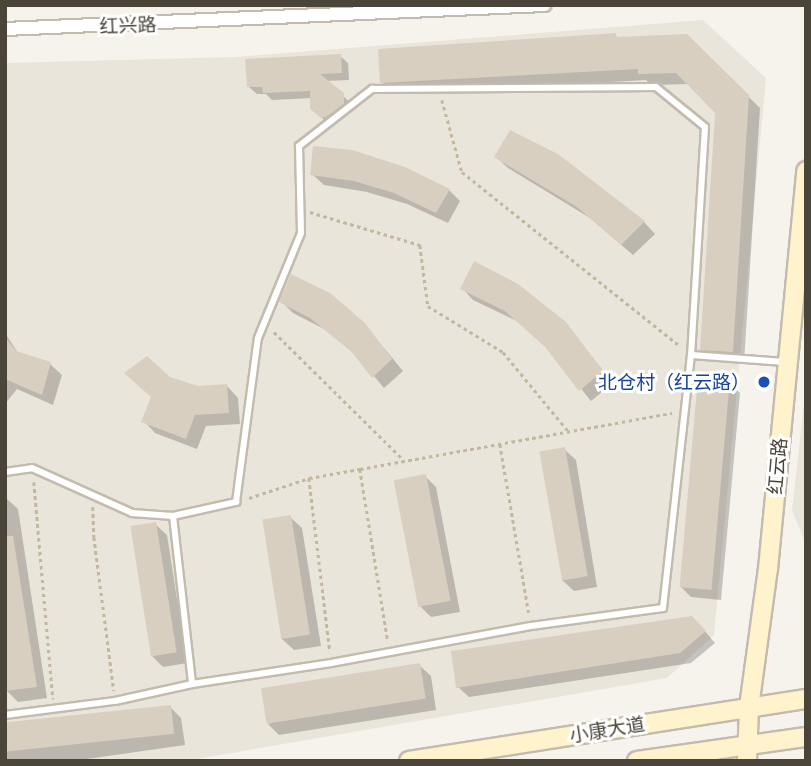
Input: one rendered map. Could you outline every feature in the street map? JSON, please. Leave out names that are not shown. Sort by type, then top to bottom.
[{"type":"street","name":"红兴路","points":[[5,29],[544,5]]},
{"type":"street","name":"红云路","points":[[748,753],[749,707],[768,569],[787,362],[800,293],[806,172]]},
{"type":"street","name":"小康大道","points":[[409,761],[806,699]]},
{"type":"street","name":"小康大道","points":[[637,761],[748,753],[806,737]]},
{"type":"lane","points":[[5,472],[32,468],[132,513],[173,516],[236,502],[258,338],[301,233],[299,146],[372,89],[656,87],[705,127],[691,355],[663,608],[531,626],[390,653],[192,684],[115,701],[5,715]]},
{"type":"lane","points":[[691,355],[787,362]]},
{"type":"lane","points":[[173,516],[192,684]]},
{"type":"path","points":[[439,89],[462,172],[691,355]]},
{"type":"path","points":[[300,209],[420,245],[428,306],[503,352],[569,432]]},
{"type":"path","points":[[265,322],[405,461]]},
{"type":"path","points":[[236,502],[309,478],[686,411]]},
{"type":"path","points":[[500,444],[531,626]]},
{"type":"path","points":[[32,468],[54,709]]},
{"type":"path","points":[[360,469],[390,653]]},
{"type":"path","points":[[309,478],[331,663]]},
{"type":"path","points":[[92,497],[94,537],[115,701]]},
{"type":"shaded area","points":[[703,20],[766,78],[714,635],[667,678],[185,761],[5,761],[5,63],[234,57]]},
{"type":"shaded area","points":[[806,385],[806,545],[792,510]]},
{"type":"building","points":[[616,33],[616,37],[687,34],[749,95],[733,352],[700,350],[715,113],[676,73],[638,74],[638,69],[380,83],[378,49]]},
{"type":"building","points":[[341,54],[342,73],[320,74],[344,93],[344,104],[326,117],[321,118],[310,109],[310,91],[263,93],[262,87],[247,87],[245,59]]},
{"type":"building","points":[[510,130],[558,154],[645,221],[621,245],[577,207],[494,157]]},
{"type":"building","points":[[313,146],[352,150],[405,167],[450,189],[436,213],[394,193],[354,181],[310,175]]},
{"type":"building","points":[[474,261],[518,284],[566,322],[603,371],[579,391],[545,347],[505,311],[460,289]]},
{"type":"building","points":[[291,274],[330,293],[365,323],[392,359],[372,378],[351,351],[310,318],[279,302]]},
{"type":"building","points":[[5,337],[16,351],[51,362],[42,395],[5,379]]},
{"type":"building","points":[[147,356],[170,377],[198,386],[227,384],[229,413],[195,415],[186,439],[141,422],[151,397],[124,373]]},
{"type":"building","points":[[698,377],[730,380],[711,590],[680,587]]},
{"type":"building","points":[[565,447],[588,576],[562,581],[539,452]]},
{"type":"building","points":[[426,474],[451,601],[418,607],[394,480]]},
{"type":"building","points":[[291,515],[310,635],[281,639],[262,520]]},
{"type":"building","points":[[156,522],[177,652],[151,656],[130,526]]},
{"type":"building","points":[[5,536],[13,536],[37,687],[5,691]]},
{"type":"building","points":[[692,616],[706,631],[680,653],[456,688],[451,651]]},
{"type":"building","points":[[420,663],[426,699],[267,724],[261,688]]},
{"type":"building","points":[[171,705],[174,734],[7,751],[5,722]]},
{"type":"place","name":"北仓村（红云路）","points":[[764,382]]}]
